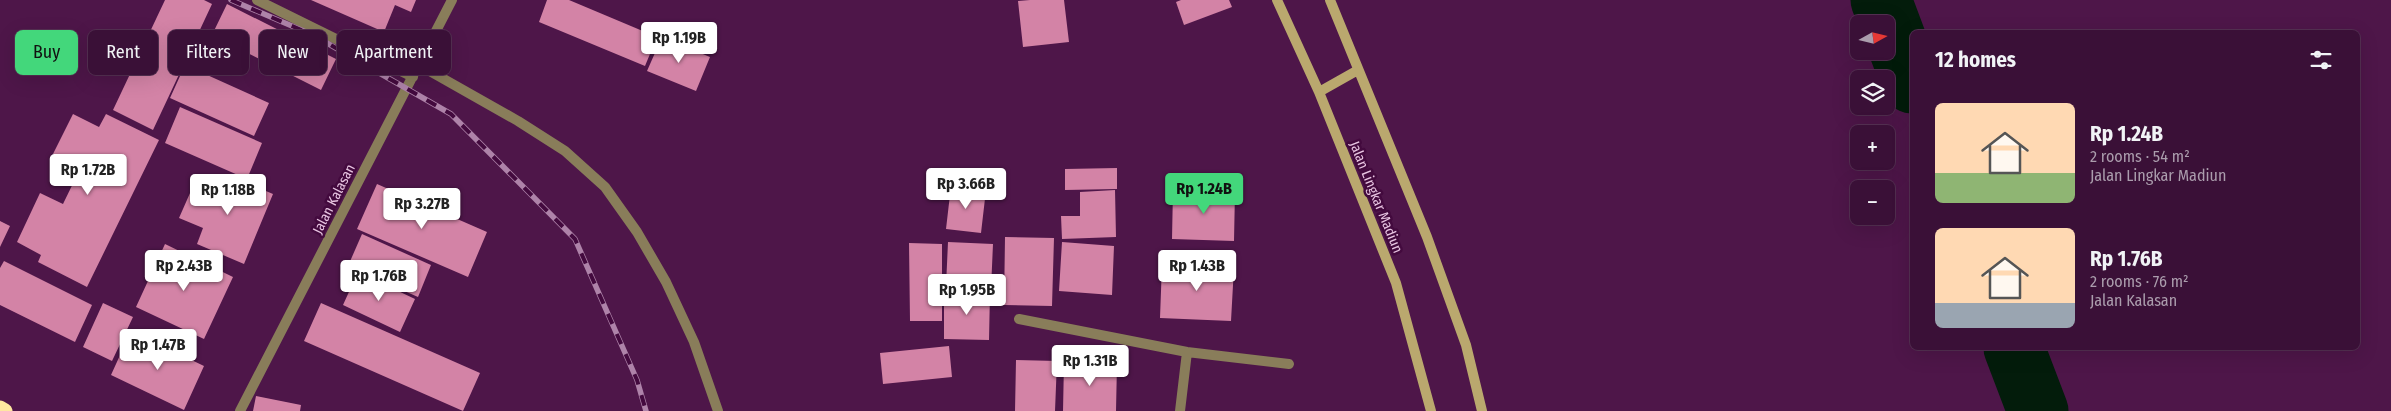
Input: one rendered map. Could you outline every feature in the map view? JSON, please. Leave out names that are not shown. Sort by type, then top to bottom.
[{"type":"highway","points":[[0,408],[5,411]]},
{"type":"main road","name":"Jalan Lingkar Madiun","points":[[1277,0],[1318,92],[1396,283],[1431,411]]},
{"type":"main road","points":[[1330,0],[1427,237],[1457,318],[1466,345],[1482,411]]},
{"type":"main road","points":[[1318,92],[1358,70]]},
{"type":"street","points":[[257,0],[413,77]]},
{"type":"street","name":"Jalan Kalasan","points":[[437,30],[452,0]]},
{"type":"street","points":[[437,75],[518,121],[565,151],[605,187],[637,232],[666,282],[694,342],[718,411]]},
{"type":"street","name":"Jalan Kalasan","points":[[240,411],[413,77]]},
{"type":"street","points":[[1019,318],[1187,352],[1289,364]]},
{"type":"street","points":[[1180,411],[1187,352]]},
{"type":"building","points":[[165,0],[204,0],[212,4],[200,30],[168,30],[168,75],[179,75],[153,130],[113,110],[130,75],[158,75],[158,30],[151,30]]},
{"type":"building","points":[[311,0],[416,0],[411,12],[395,5],[385,30],[379,30]]},
{"type":"building","points":[[547,0],[569,0],[657,37],[645,66],[539,22]]},
{"type":"building","points":[[1064,0],[1069,42],[1023,47],[1018,1]]},
{"type":"building","points":[[1181,0],[1229,0],[1232,7],[1184,25],[1176,2]]},
{"type":"building","points":[[227,4],[279,30],[259,30],[259,59],[249,54],[249,30],[214,30]]},
{"type":"building","points":[[662,37],[710,57],[696,91],[647,71]]},
{"type":"building","points":[[327,54],[336,59],[321,90],[291,75],[327,75]]},
{"type":"building","points":[[180,75],[207,75],[269,103],[254,136],[170,98]]},
{"type":"building","points":[[180,107],[262,143],[247,179],[165,143]]},
{"type":"building","points":[[73,114],[99,127],[106,114],[159,140],[87,287],[38,262],[41,255],[17,242],[40,193],[63,204],[81,167],[53,154]]},
{"type":"building","points":[[1117,168],[1117,189],[1065,190],[1065,169]]},
{"type":"building","points":[[225,174],[273,194],[244,264],[197,244],[203,228],[179,218],[194,184],[218,193]]},
{"type":"building","points":[[377,184],[487,232],[468,277],[357,229]]},
{"type":"building","points":[[951,186],[986,190],[981,233],[946,229]]},
{"type":"building","points":[[1173,189],[1235,191],[1234,241],[1172,239]]},
{"type":"building","points":[[1115,190],[1116,237],[1062,239],[1061,216],[1080,216],[1080,192]]},
{"type":"building","points":[[0,221],[10,226],[0,247]]},
{"type":"building","points":[[362,234],[431,265],[418,297],[348,266]]},
{"type":"building","points":[[1005,237],[1054,238],[1052,306],[1004,305]]},
{"type":"building","points":[[948,242],[993,244],[991,289],[946,286]]},
{"type":"building","points":[[1062,242],[1114,246],[1112,295],[1059,291]]},
{"type":"building","points":[[909,243],[942,244],[942,321],[910,321]]},
{"type":"building","points":[[165,244],[233,277],[204,339],[136,307]]},
{"type":"building","points":[[4,261],[92,305],[75,342],[0,305],[0,268]]},
{"type":"building","points":[[1162,264],[1234,267],[1231,321],[1160,318]]},
{"type":"building","points":[[358,272],[415,299],[400,332],[343,305]]},
{"type":"building","points":[[944,292],[990,292],[989,340],[944,339]]},
{"type":"building","points":[[103,303],[133,317],[112,361],[83,347]]},
{"type":"building","points":[[321,303],[480,373],[463,411],[304,341]]},
{"type":"building","points":[[131,331],[204,366],[184,410],[111,375]]},
{"type":"building","points":[[949,346],[952,377],[883,384],[880,353]]},
{"type":"building","points":[[1016,360],[1057,361],[1055,411],[1015,411]]},
{"type":"building","points":[[1064,362],[1117,363],[1116,411],[1063,411]]},
{"type":"building","points":[[256,396],[301,405],[300,411],[253,411]]},
{"type":"waterway","points":[[1881,0],[1910,78]]},
{"type":"waterway","points":[[2015,350],[2038,411]]},
{"type":"railway","points":[[231,0],[313,35],[451,114],[575,239],[637,380],[646,411]]}]
